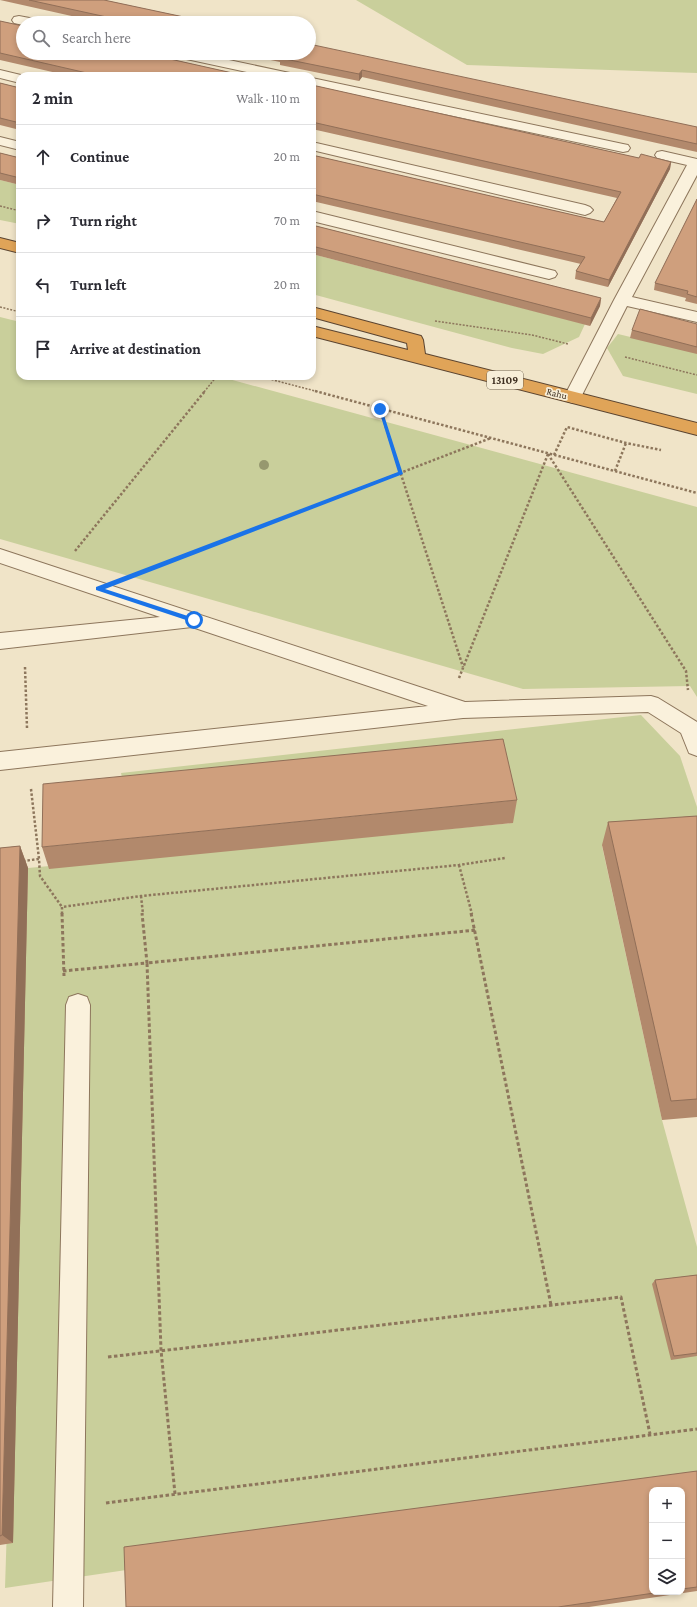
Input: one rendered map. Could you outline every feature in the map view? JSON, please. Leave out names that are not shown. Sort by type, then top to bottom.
[{"type":"highway","points":[[0,243],[16,247]]},
{"type":"highway","points":[[316,313],[415,340],[417,357]]},
{"type":"highway","name":"Rahu","points":[[316,332],[697,429]]},
{"type":"lane","points":[[210,60],[266,72]]},
{"type":"lane","points":[[0,74],[16,78]]},
{"type":"lane","points":[[316,83],[624,148]]},
{"type":"lane","points":[[0,141],[16,145]]},
{"type":"lane","points":[[316,147],[585,210]]},
{"type":"lane","points":[[573,397],[622,300],[696,163],[662,155]]},
{"type":"lane","points":[[316,217],[549,274]]},
{"type":"lane","points":[[622,300],[697,317]]},
{"type":"lane","points":[[0,556],[457,707]]},
{"type":"lane","points":[[0,641],[194,620]]},
{"type":"lane","points":[[0,761],[457,707],[651,704],[690,728],[697,747]]},
{"type":"lane","points":[[68,1607],[74,1360],[78,1005]]},
{"type":"path","points":[[0,206],[16,210]]},
{"type":"path","points":[[0,307],[16,311]]},
{"type":"path","points":[[433,320],[532,335],[697,375]]},
{"type":"path","points":[[56,575],[214,380]]},
{"type":"path","points":[[273,380],[697,493]]},
{"type":"path","points":[[380,409],[464,667]]},
{"type":"path","points":[[554,455],[567,427],[626,443],[667,451]]},
{"type":"path","points":[[98,589],[491,438]]},
{"type":"path","points":[[615,471],[626,443]]},
{"type":"path","points":[[457,707],[464,667],[548,453]]},
{"type":"path","points":[[548,453],[686,671],[690,728]]},
{"type":"path","points":[[62,907],[141,896],[459,866],[505,858]]},
{"type":"path","points":[[16,861],[39,859],[40,876],[62,907],[64,990],[78,1005]]},
{"type":"path","points":[[459,866],[476,930],[551,1305]]},
{"type":"path","points":[[141,896],[147,964],[161,1350],[174,1494]]},
{"type":"path","points":[[63,971],[147,964],[476,930]]},
{"type":"path","points":[[74,1360],[621,1297],[650,1434]]},
{"type":"path","points":[[71,1507],[650,1434],[697,1430]]},
{"type":"green space","points":[[356,0],[697,0],[697,73],[467,65]]},
{"type":"green space","points":[[0,180],[16,184],[16,223],[0,220]]},
{"type":"green space","points":[[316,255],[585,324],[579,337],[543,354],[512,348],[316,295]]},
{"type":"green space","points":[[0,317],[16,321],[16,380],[233,380],[697,507],[697,697],[690,686],[523,689],[0,539]]},
{"type":"green space","points":[[618,334],[697,353],[697,394],[623,376],[607,348]]},
{"type":"green space","points":[[641,715],[680,756],[697,807],[697,860],[602,846],[662,1120],[697,1247],[697,1485],[679,1487],[649,1487],[649,1492],[5,1588],[28,868],[512,823],[127,799],[121,773]]},
{"type":"building","points":[[29,0],[104,0],[179,16],[102,16]]},
{"type":"building","points":[[0,21],[16,24],[16,57],[0,53]]},
{"type":"building","points":[[316,45],[697,127],[697,144],[362,70],[359,74],[290,60],[316,60]]},
{"type":"building","points":[[30,60],[174,60],[228,72],[83,72]]},
{"type":"building","points":[[0,83],[16,87],[16,122],[0,118]]},
{"type":"building","points":[[316,86],[639,158],[641,154],[671,162],[609,280],[576,271],[585,257],[316,195],[316,156],[604,222],[621,192],[316,123]]},
{"type":"building","points":[[0,153],[16,157],[16,177],[0,173]]},
{"type":"building","points":[[697,199],[697,297],[687,294],[688,291],[655,283]]},
{"type":"building","points":[[316,226],[601,298],[591,318],[316,247]]},
{"type":"building","points":[[640,309],[697,324],[697,347],[632,330]]},
{"type":"building","points":[[503,739],[517,800],[42,847],[43,784]]},
{"type":"building","points":[[697,816],[697,1099],[671,1101],[608,822]]},
{"type":"building","points":[[20,846],[2,1535],[0,1536],[0,848]]},
{"type":"building","points":[[697,1275],[697,1353],[674,1356],[655,1280]]},
{"type":"building","points":[[697,1471],[697,1587],[685,1589],[685,1487],[649,1487],[649,1594],[558,1607],[126,1607],[124,1547]]},
{"type":"route","points":[[194,620],[98,589],[401,473],[380,409]]}]
